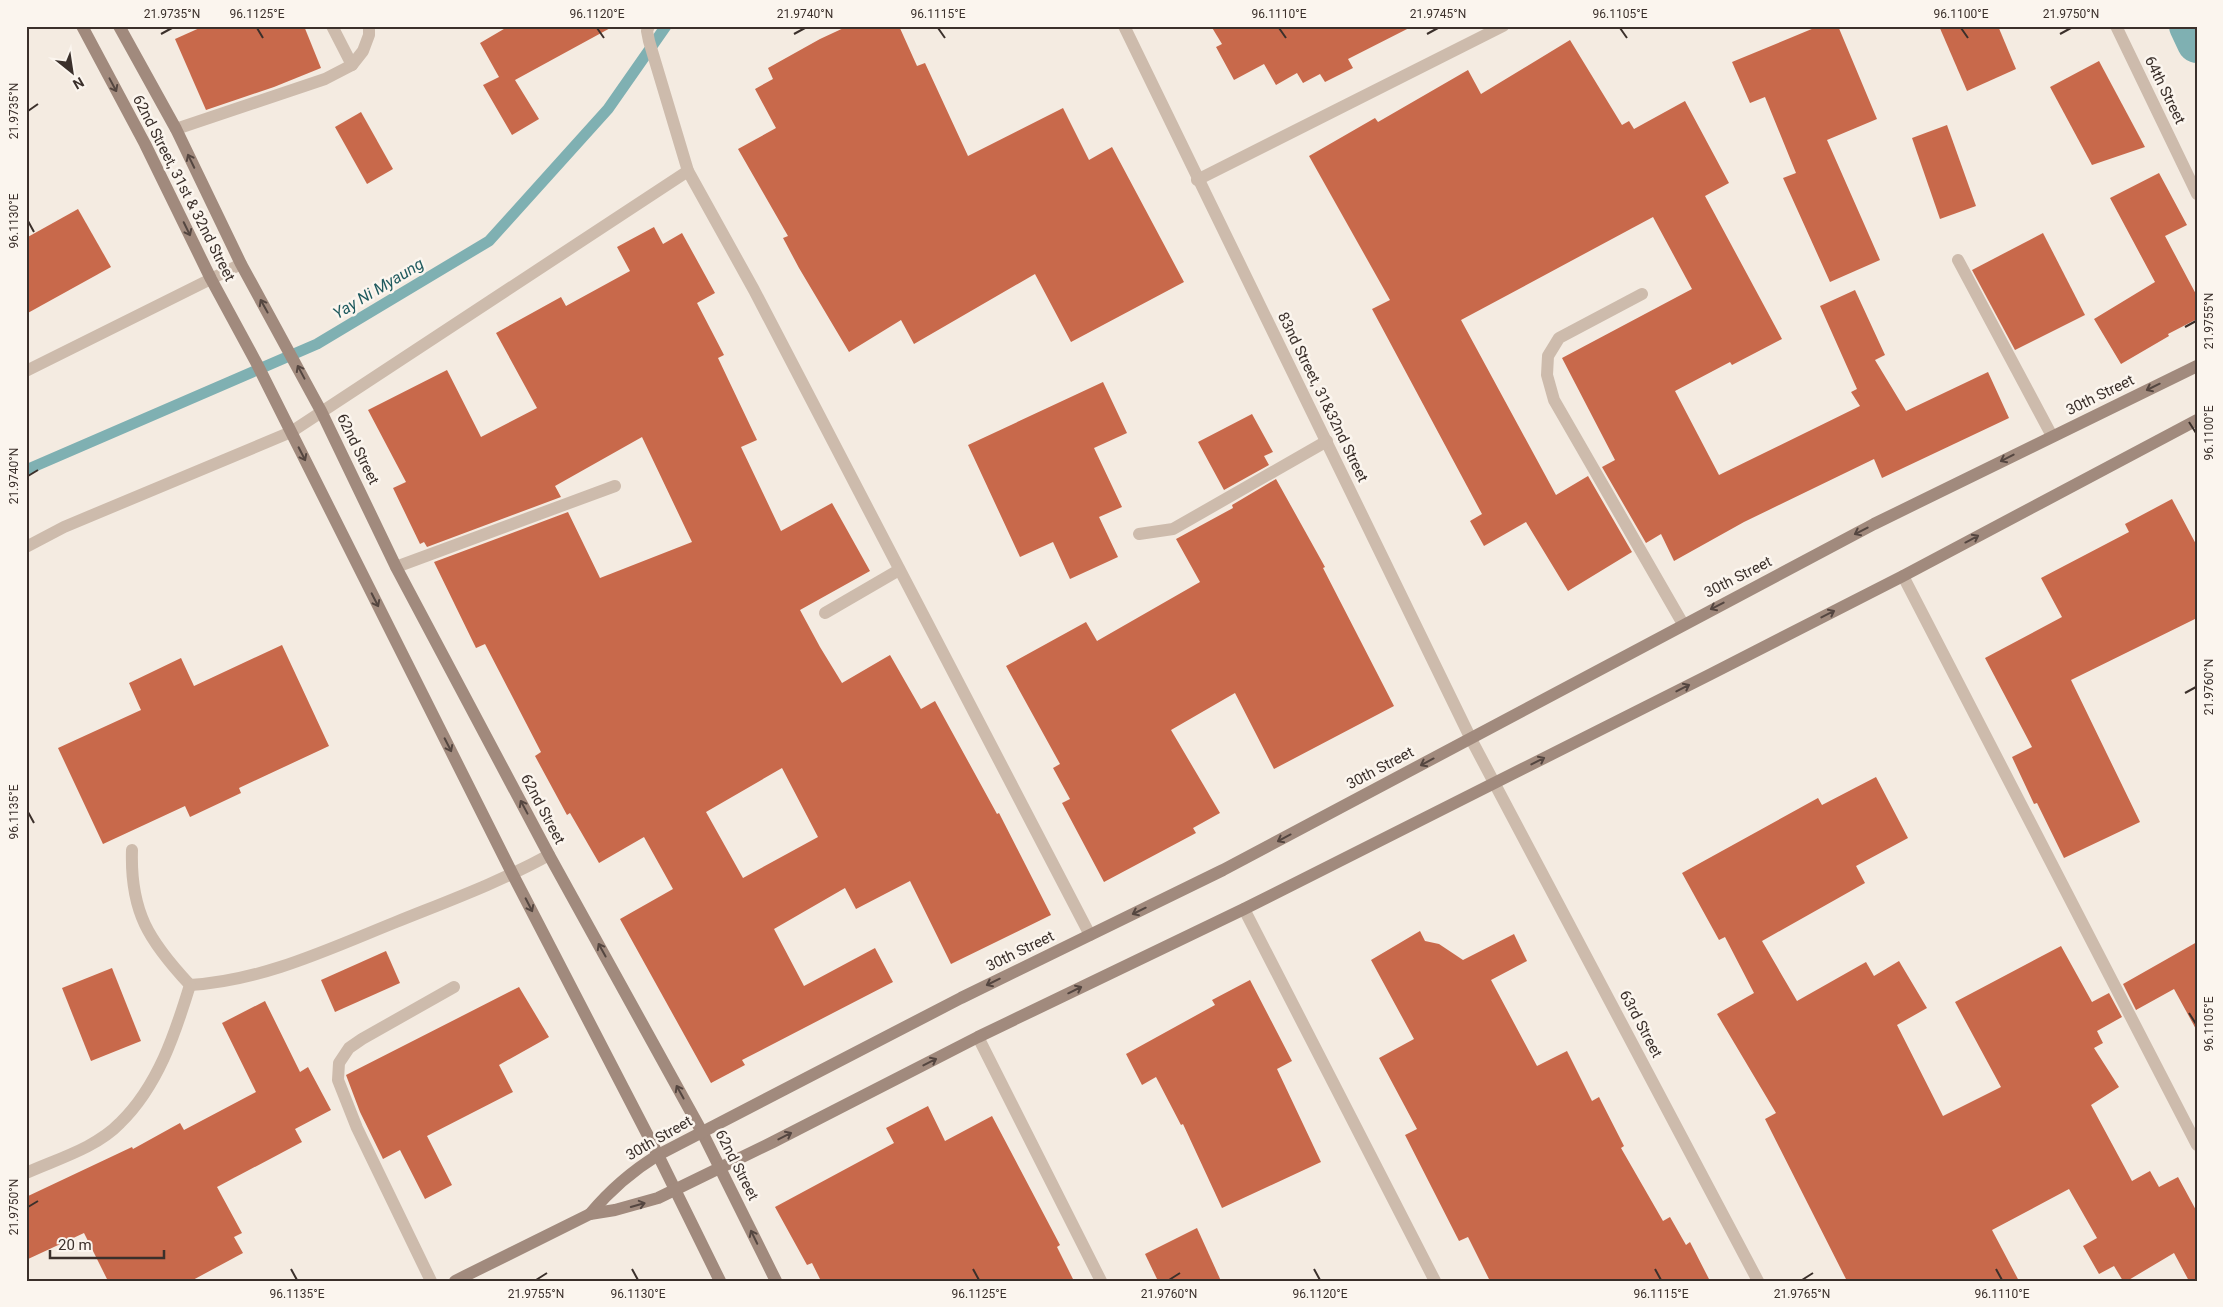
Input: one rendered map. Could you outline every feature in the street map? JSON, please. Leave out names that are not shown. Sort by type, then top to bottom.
[{"type":"main road","name":"62nd Street, 31st & 32nd Street","points":[[82,26],[145,144],[211,279],[291,432]]},
{"type":"main road","name":"62nd Street, 31st & 32nd Street","points":[[119,26],[176,129],[241,264],[288,349]]},
{"type":"main road","name":"62nd Street","points":[[288,349],[321,411],[396,567],[549,855],[702,1132],[776,1281]]},
{"type":"main road","name":"30th Street","points":[[590,1214],[604,1196],[658,1155],[960,998],[1223,870],[1874,524],[2197,366]]},
{"type":"main road","name":"30th Street","points":[[455,1281],[590,1214],[638,1205],[721,1168],[978,1037],[1244,909],[1903,576],[2197,420]]},
{"type":"main road","points":[[291,432],[513,875],[658,1155],[720,1281]]},
{"type":"street","points":[[332,26],[352,65]]},
{"type":"street","points":[[176,129],[325,79],[352,65],[363,52],[370,35],[369,26]]},
{"type":"street","name":"83nd Street, 31&32nd Street","points":[[1124,26],[1197,180],[1327,441],[1471,739],[1494,782]]},
{"type":"street","points":[[1197,180],[1503,26]]},
{"type":"street","name":"64th Street","points":[[2116,26],[2197,194]]},
{"type":"street","points":[[645,31],[688,171],[754,290],[1090,935]]},
{"type":"street","points":[[26,547],[64,527],[291,432],[688,171]]},
{"type":"street","points":[[1958,260],[2052,436]]},
{"type":"street","points":[[26,371],[241,264]]},
{"type":"street","points":[[1642,294],[1559,338],[1548,356],[1547,375],[1554,400],[1683,624]]},
{"type":"street","points":[[1140,534],[1173,529],[1327,441]]},
{"type":"street","points":[[396,567],[615,486]]},
{"type":"street","points":[[825,612],[899,570]]},
{"type":"street","points":[[1903,576],[2197,1145]]},
{"type":"street","name":"63rd Street","points":[[1494,782],[1758,1281]]},
{"type":"street","points":[[132,850],[131,879],[136,906],[161,954],[190,985]]},
{"type":"street","points":[[190,985],[222,983],[252,977],[330,949],[513,875],[549,855]]},
{"type":"street","points":[[1244,909],[1435,1281]]},
{"type":"street","points":[[26,1173],[93,1142],[120,1124],[140,1099],[159,1068],[174,1038],[190,985]]},
{"type":"street","points":[[431,1281],[357,1128],[338,1080],[339,1063],[349,1048],[362,1039],[454,987]]},
{"type":"street","points":[[978,1037],[1101,1281]]},
{"type":"building","points":[[204,26],[304,26],[321,68],[274,87],[206,110],[175,39]]},
{"type":"building","points":[[509,26],[614,26],[515,80],[539,119],[512,135],[483,85],[499,77],[480,43]]},
{"type":"building","points":[[848,26],[899,26],[917,66],[925,63],[968,156],[1063,108],[1089,160],[1112,147],[1184,282],[1071,342],[1035,274],[914,344],[901,320],[849,352],[799,268],[783,238],[788,236],[738,149],[776,128],[755,89],[773,79],[768,68],[820,39]]},
{"type":"building","points":[[1211,26],[1413,26],[1348,59],[1353,68],[1325,82],[1320,74],[1303,83],[1297,73],[1276,85],[1264,64],[1234,80],[1216,47],[1222,44]]},
{"type":"building","points":[[1819,26],[1838,26],[1877,119],[1827,140],[1880,260],[1830,282],[1783,178],[1796,173],[1765,97],[1750,103],[1732,62]]},
{"type":"building","points":[[1939,26],[1998,26],[2016,69],[1967,91]]},
{"type":"building","points":[[1570,40],[1622,125],[1629,121],[1634,129],[1685,101],[1729,183],[1705,196],[1782,339],[1732,365],[1730,362],[1675,391],[1719,475],[1860,406],[1851,392],[1857,389],[1820,306],[1855,290],[1885,355],[1875,360],[1906,411],[1988,372],[2009,418],[1882,478],[1874,459],[1744,522],[1674,561],[1661,534],[1646,543],[1602,467],[1615,460],[1562,358],[1692,289],[1653,217],[1461,320],[1556,495],[1588,476],[1632,552],[1568,591],[1526,522],[1484,546],[1470,521],[1482,514],[1372,309],[1390,300],[1309,156],[1375,118],[1378,122],[1468,70],[1481,94]]},
{"type":"building","points":[[2099,61],[2145,147],[2092,165],[2050,87]]},
{"type":"building","points":[[361,112],[393,169],[367,184],[335,127]]},
{"type":"building","points":[[1947,125],[1976,206],[1940,219],[1912,138]]},
{"type":"building","points":[[2159,173],[2187,225],[2165,236],[2197,296],[2197,319],[2168,334],[2169,336],[2121,364],[2094,319],[2155,282],[2110,198]]},
{"type":"building","points":[[78,209],[111,267],[26,314],[26,238]]},
{"type":"building","points":[[654,227],[663,244],[682,233],[715,293],[697,303],[724,355],[718,358],[757,440],[741,447],[781,531],[832,503],[870,571],[800,610],[820,647],[842,683],[890,655],[921,709],[935,701],[997,814],[999,813],[1051,915],[951,964],[910,881],[856,909],[845,888],[774,929],[804,986],[875,948],[893,982],[742,1060],[745,1065],[711,1083],[620,919],[673,889],[644,837],[599,863],[570,813],[567,815],[535,756],[541,752],[485,644],[476,648],[434,562],[568,512],[600,578],[692,542],[642,437],[555,486],[561,497],[427,547],[424,542],[420,544],[393,488],[406,482],[368,410],[447,370],[481,437],[537,408],[496,333],[561,297],[566,306],[630,271],[617,247]],"holes":[[[782,768],[818,837],[743,878],[706,812]]]},
{"type":"building","points":[[2043,233],[2085,315],[2015,350],[1972,270]]},
{"type":"building","points":[[1103,382],[1127,433],[1094,448],[1122,507],[1099,517],[1118,557],[1070,579],[1053,542],[1020,557],[968,445]]},
{"type":"building","points":[[1252,414],[1273,452],[1264,456],[1269,465],[1224,490],[1198,442]]},
{"type":"building","points":[[1276,479],[1325,567],[1323,568],[1394,706],[1274,769],[1235,693],[1171,730],[1220,813],[1193,828],[1196,833],[1104,882],[1062,803],[1070,799],[1053,768],[1060,764],[1006,666],[1086,622],[1097,641],[1200,582],[1176,539],[1233,508],[1232,505]]},
{"type":"building","points":[[2172,499],[2197,546],[2197,618],[2071,680],[2140,822],[2064,858],[2037,803],[2034,804],[2012,757],[2032,747],[1985,658],[2062,617],[2041,578],[2129,532],[2125,524]]},
{"type":"building","points":[[282,645],[329,746],[239,788],[241,793],[190,817],[185,806],[103,844],[58,748],[141,710],[129,683],[181,658],[194,686]]},
{"type":"building","points":[[1876,777],[1908,838],[1856,866],[1865,883],[1762,941],[1797,1001],[1866,962],[1874,976],[1899,961],[1927,1008],[1897,1025],[1943,1116],[2001,1087],[1955,1002],[2061,946],[2092,1002],[2109,993],[2122,1017],[2097,1031],[2103,1043],[2094,1048],[2119,1087],[2091,1105],[2132,1181],[2150,1171],[2159,1187],[2178,1177],[2197,1212],[2197,1281],[2189,1281],[2174,1253],[2127,1281],[2123,1281],[2114,1266],[2099,1274],[2083,1246],[2097,1238],[2069,1189],[1992,1230],[2019,1281],[1847,1281],[1765,1119],[1776,1113],[1717,1014],[1754,993],[1725,937],[1719,940],[1682,873],[1818,798],[1822,805]]},
{"type":"building","points":[[1420,931],[1425,941],[1439,944],[1463,960],[1514,934],[1527,961],[1491,980],[1537,1066],[1567,1051],[1592,1101],[1599,1097],[1624,1146],[1621,1148],[1663,1221],[1670,1217],[1686,1245],[1690,1242],[1710,1281],[1490,1281],[1468,1237],[1459,1241],[1405,1135],[1417,1129],[1379,1058],[1414,1039],[1371,960]]},
{"type":"building","points":[[2197,942],[2197,1031],[2174,989],[2136,1010],[2123,984]]},
{"type":"building","points":[[386,951],[400,983],[335,1012],[321,980]]},
{"type":"building","points":[[112,968],[141,1041],[91,1061],[62,988]]},
{"type":"building","points":[[1250,980],[1292,1061],[1277,1069],[1321,1162],[1222,1208],[1183,1124],[1181,1125],[1156,1077],[1142,1085],[1126,1054],[1215,1005],[1212,1000]]},
{"type":"building","points":[[519,987],[549,1037],[499,1065],[513,1092],[427,1136],[452,1185],[425,1199],[400,1150],[383,1159],[360,1112],[346,1075]]},
{"type":"building","points":[[265,1001],[300,1072],[308,1067],[331,1110],[295,1129],[302,1142],[217,1187],[242,1233],[234,1237],[243,1253],[191,1281],[108,1281],[84,1233],[26,1260],[26,1197],[132,1147],[133,1149],[180,1123],[184,1130],[256,1092],[222,1023]]},
{"type":"building","points":[[928,1106],[945,1141],[992,1116],[1060,1245],[1057,1247],[1074,1281],[821,1281],[812,1263],[807,1265],[775,1207],[894,1143],[886,1128]]},
{"type":"building","points":[[1197,1228],[1221,1281],[1158,1281],[1145,1254]]},
{"type":"waterway","name":"Yay Ni Myaung","points":[[26,470],[317,344],[489,241],[608,109],[666,26]]},
{"type":"waterway","points":[[2189,26],[2197,43]]}]
